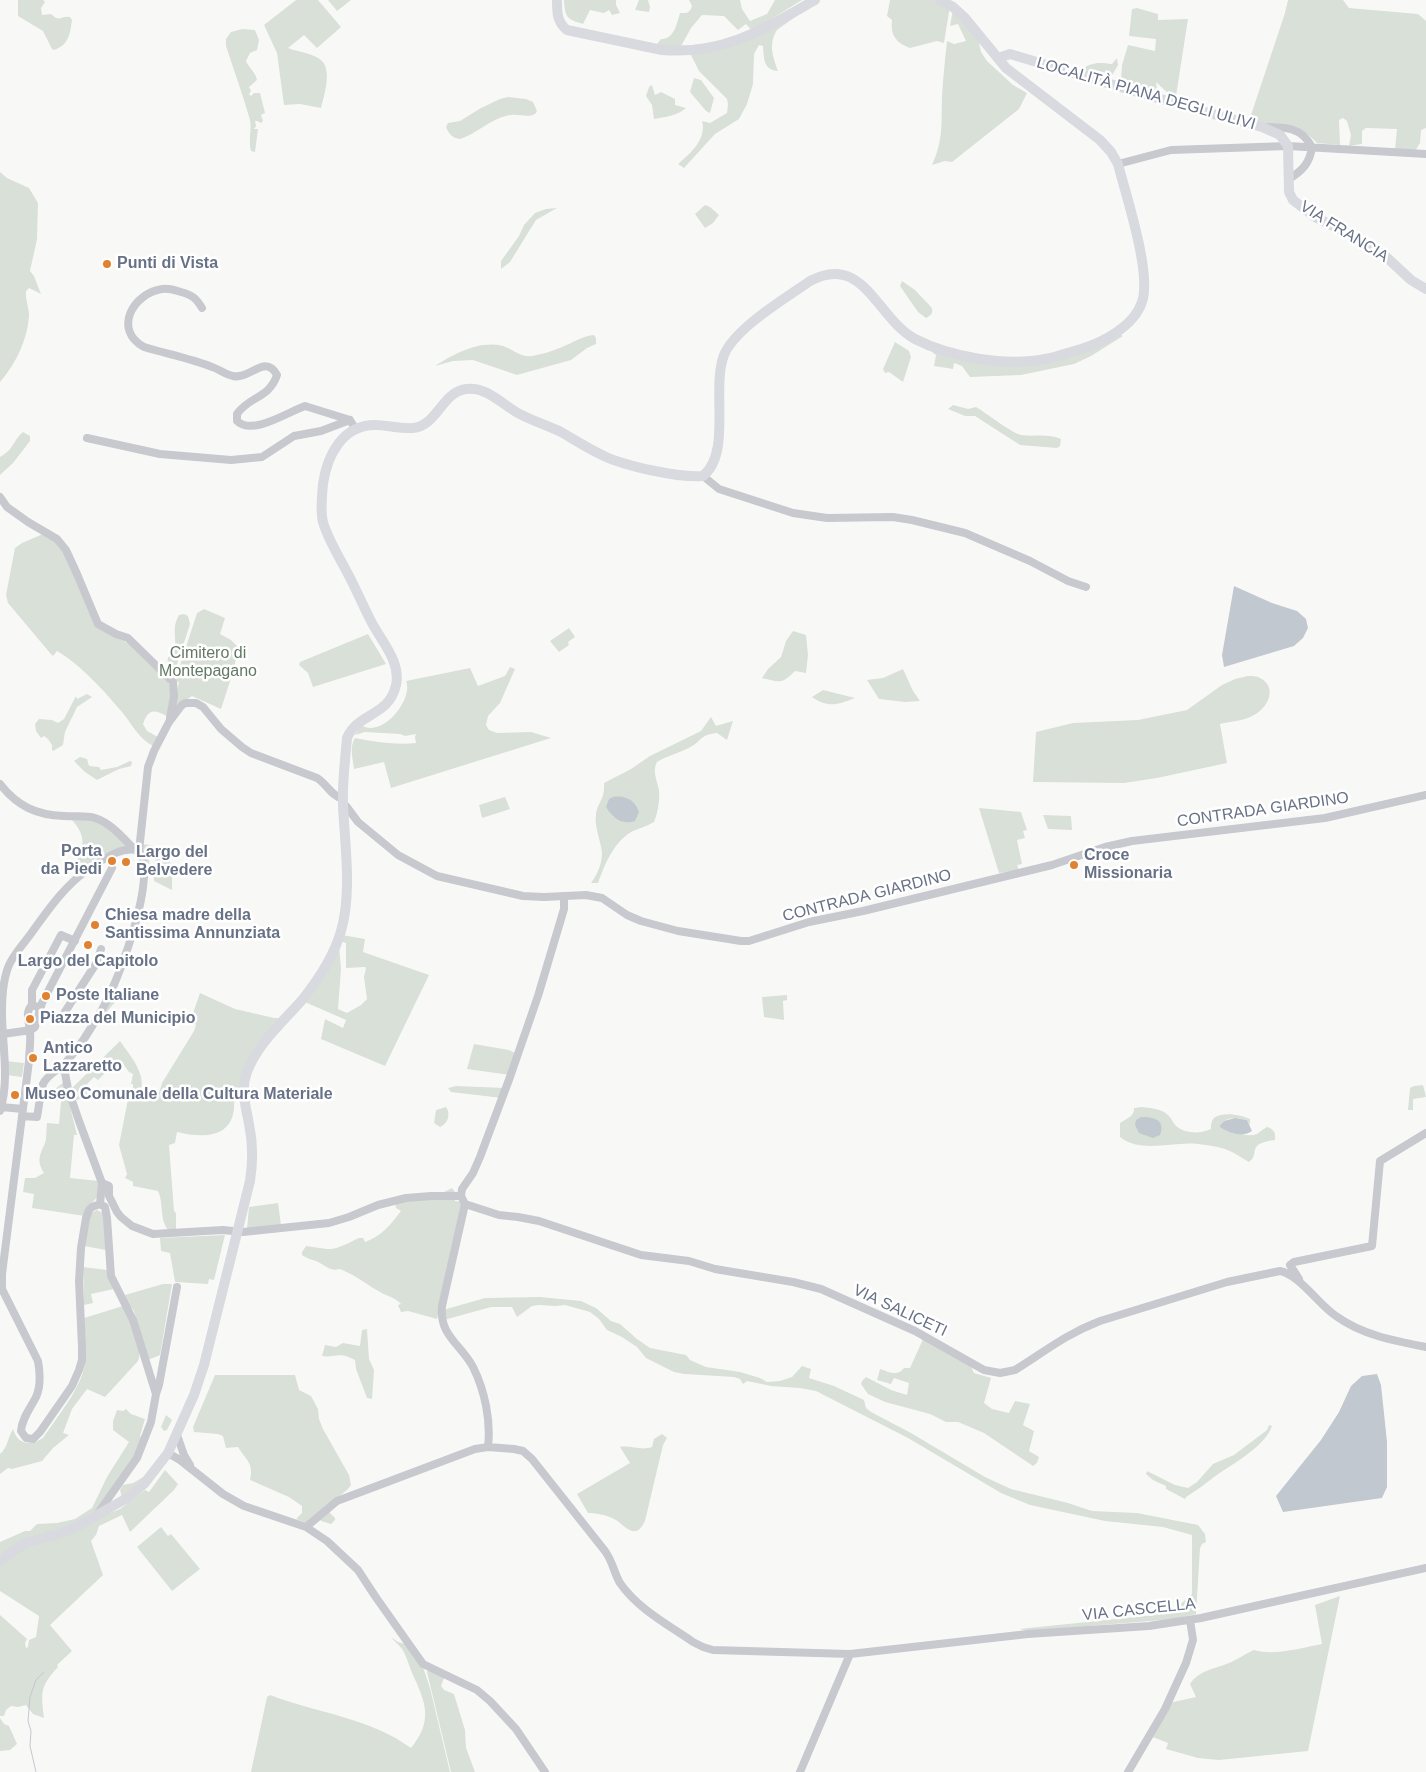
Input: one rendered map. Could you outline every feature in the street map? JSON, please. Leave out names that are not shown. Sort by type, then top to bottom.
[{"type":"main road","points":[[557,0],[560,24],[567,30],[654,49],[677,51],[736,42],[815,0]]},
{"type":"main road","points":[[0,1561],[25,1543],[59,1534],[116,1505],[144,1484],[168,1453],[194,1394],[204,1365],[252,1169],[251,1141],[243,1097],[247,1072],[263,1043],[302,999],[321,972],[332,955],[342,929],[346,854],[343,802],[347,738],[356,724],[388,704],[397,678],[396,669],[388,650],[364,609],[353,583],[325,529],[322,518],[322,493],[330,456],[344,436],[364,426],[375,425],[407,428],[421,426],[432,419],[451,397],[465,389],[473,389],[483,391],[517,413],[560,432],[605,457],[619,462],[674,474],[703,476],[711,468],[715,459],[718,440],[718,385],[724,355],[744,328],[820,275],[838,274],[857,280],[912,338],[969,358],[993,361],[1044,360],[1092,345],[1118,331],[1133,319],[1142,302],[1145,282],[1142,259],[1118,164],[1111,152],[1100,140],[1006,68],[954,4],[940,0]]},
{"type":"main road","name":"LOCALITÀ PIANA DEGLI ULIVI","points":[[998,58],[1010,54],[1262,128],[1280,135],[1288,146]]},
{"type":"main road","points":[[1288,146],[1289,179]]},
{"type":"main road","name":"VIA FRANCIA","points":[[1289,179],[1289,192],[1293,200],[1315,217],[1383,254],[1411,280],[1426,289]]},
{"type":"street","points":[[1262,128],[1278,127],[1298,131],[1304,135],[1312,147],[1311,158],[1305,167],[1289,179]]},
{"type":"street","points":[[1288,146],[1426,154]]},
{"type":"street","name":"LOCALITÀ PIANA DEGLI ULIVI","points":[[1118,164],[1171,150],[1288,146]]},
{"type":"street","points":[[202,308],[193,296],[172,289],[160,289],[145,296],[133,309],[127,322],[136,343],[144,347],[212,366],[232,376],[240,377],[260,367],[268,366],[274,369],[277,374],[274,384],[267,392],[245,405],[237,414],[237,421],[241,425],[258,427],[305,406],[350,420],[356,430]]},
{"type":"street","points":[[88,438],[160,454],[231,460],[262,457],[294,436],[322,431],[350,420]]},
{"type":"street","points":[[703,476],[719,488],[793,513],[827,518],[893,517],[965,533],[1030,561],[1068,581],[1086,587]]},
{"type":"street","points":[[0,498],[7,507],[62,544],[98,624],[128,638],[173,682],[174,696],[169,722],[154,751],[148,768],[137,851]]},
{"type":"street","name":"CONTRADA GIARDINO","points":[[169,722],[181,706],[186,703],[196,703],[203,707],[221,729],[251,753],[317,778],[325,783],[333,795],[343,802],[358,822],[398,855],[437,876],[523,896],[586,895],[602,898],[627,915],[641,921],[678,931],[741,941],[809,922],[863,911],[1052,865],[1105,847],[1123,843],[1325,818],[1426,795]]},
{"type":"street","points":[[0,784],[18,803]]},
{"type":"street","points":[[0,795],[44,814],[96,818],[113,829],[142,855],[144,873],[140,911],[121,967],[99,1016],[76,1049],[44,1082],[37,1117],[1,1109],[5,1075],[2,1050],[2,1010],[7,972],[10,964],[43,917],[68,886],[101,860],[120,851],[137,851]]},
{"type":"street","points":[[2,1034],[30,1030],[36,1026],[46,997],[112,868]]},
{"type":"street","points":[[306,1527],[337,1501],[475,1449],[488,1447],[489,1427],[481,1387],[473,1366],[451,1339],[444,1327],[441,1317],[442,1306],[465,1204],[461,1196],[462,1189],[473,1173],[480,1157],[522,1044],[564,909],[564,896]]},
{"type":"street","points":[[75,941],[61,935],[32,990],[32,1005],[28,1009],[30,1030],[23,1113],[2,1274],[2,1289],[35,1354],[39,1370],[37,1396],[21,1426],[23,1436],[30,1439],[40,1432],[72,1386],[82,1360],[79,1281],[81,1248],[89,1210],[100,1204]]},
{"type":"street","points":[[40,1013],[61,1018],[100,953]]},
{"type":"street","points":[[32,1005],[38,1007],[40,1013]]},
{"type":"street","points":[[60,1067],[64,1073],[102,1183],[100,1204]]},
{"type":"street","points":[[1426,1133],[1380,1161],[1372,1246],[1294,1262],[1290,1265],[1304,1287],[1337,1317],[1354,1326],[1393,1341],[1426,1347]]},
{"type":"street","points":[[102,1183],[109,1186],[109,1196],[121,1217],[132,1226],[153,1234],[243,1232],[329,1223],[378,1205],[406,1198],[461,1196]]},
{"type":"street","points":[[100,1204],[105,1207],[108,1218],[111,1276],[133,1320],[156,1394]]},
{"type":"street","name":"VIA SALICETI","points":[[465,1204],[499,1215],[538,1221],[641,1255],[689,1261],[715,1270],[793,1282],[821,1289],[915,1332],[984,1370],[1000,1373],[1014,1370],[1079,1329],[1227,1282],[1254,1275],[1280,1272],[1296,1279],[1304,1287]]},
{"type":"street","points":[[95,1516],[137,1458],[145,1440],[159,1385],[177,1287]]},
{"type":"street","points":[[177,1435],[184,1455],[196,1473]]},
{"type":"street","name":"VIA CASCELLA","points":[[488,1447],[522,1451],[532,1459],[605,1551],[612,1561],[619,1580],[634,1601],[693,1642],[713,1650],[850,1654],[1028,1634],[1149,1626],[1190,1620],[1426,1568]]},
{"type":"street","points":[[168,1453],[180,1460],[222,1494],[244,1506],[306,1527],[327,1541],[358,1570],[423,1664],[477,1690],[490,1701],[516,1729],[545,1772]]},
{"type":"street","points":[[116,1488],[110,1500],[111,1505],[116,1505]]},
{"type":"street","points":[[1128,1772],[1165,1709],[1186,1663],[1192,1642],[1190,1620]]},
{"type":"street","points":[[800,1772],[850,1654]]},
{"type":"green space","points":[[18,0],[43,0],[45,2],[41,8],[42,15],[51,14],[56,18],[70,17],[72,20],[66,42],[59,48],[52,49],[43,31],[18,16]]},
{"type":"green space","points":[[296,0],[318,0],[341,27],[317,48],[304,35],[288,48],[315,56],[325,65],[327,77],[321,108],[300,104],[284,105],[277,53],[264,25]]},
{"type":"green space","points":[[328,0],[351,0],[337,11]]},
{"type":"green space","points":[[564,0],[616,0],[620,13],[612,15],[609,10],[604,13],[590,10],[583,24],[573,21],[568,17],[565,11]]},
{"type":"green space","points":[[639,0],[648,0],[649,12],[635,10]]},
{"type":"green space","points":[[689,0],[740,0],[742,9],[750,21],[767,14],[775,0],[802,0],[752,31],[746,24],[738,30],[724,16],[702,15],[691,28],[680,48],[656,45],[661,39],[665,39],[672,34],[680,13],[686,13],[690,10],[692,6]]},
{"type":"green space","points":[[890,0],[938,0],[950,6],[944,43],[937,41],[910,48],[901,44],[893,34],[892,20],[887,16]]},
{"type":"green space","points":[[1288,0],[1343,0],[1349,8],[1418,14],[1426,21],[1426,128],[1421,130],[1420,143],[1415,151],[1395,150],[1397,129],[1366,128],[1362,131],[1362,144],[1349,146],[1351,135],[1347,121],[1343,118],[1339,120],[1340,145],[1317,143],[1308,135],[1292,127],[1269,125],[1252,119],[1251,115]]},
{"type":"green space","points":[[809,7],[777,30],[774,35],[772,51],[778,71],[767,66],[764,59],[763,46],[759,45],[754,54],[753,84],[747,104],[739,119],[715,134],[684,168],[678,164],[692,151],[700,140],[703,128],[702,121],[710,123],[727,113],[728,104],[727,99],[699,71],[690,53],[718,50]]},
{"type":"green space","points":[[1137,8],[1158,14],[1158,20],[1188,19],[1176,96],[1169,94],[1156,82],[1156,91],[1121,80],[1122,65],[1128,45],[1155,51],[1156,39],[1129,36],[1132,9]]},
{"type":"green space","points":[[953,9],[978,39],[981,52],[987,61],[1013,85],[1027,93],[1019,109],[952,162],[945,161],[932,165],[936,156],[942,123],[942,89],[947,41],[954,44],[966,41],[958,24],[950,26]]},
{"type":"green space","points":[[242,29],[255,30],[259,40],[257,50],[250,53],[246,61],[257,80],[249,87],[251,91],[249,94],[251,96],[254,93],[260,93],[265,113],[261,115],[263,121],[261,123],[255,121],[256,126],[254,129],[258,129],[255,152],[251,151],[250,147],[250,120],[226,46],[226,39],[231,32]]},
{"type":"green space","points":[[1117,58],[1118,65],[1111,77],[1080,71],[1095,63],[1112,64]]},
{"type":"green space","points":[[694,78],[701,80],[714,98],[710,113],[706,111],[690,92]]},
{"type":"green space","points":[[652,85],[655,95],[661,92],[675,99],[675,105],[686,108],[667,117],[654,119],[652,105],[646,96],[649,87]]},
{"type":"green space","points":[[508,97],[526,99],[533,102],[537,111],[530,116],[504,116],[460,139],[453,137],[448,132],[446,127],[448,123],[460,121],[481,108]]},
{"type":"green space","points":[[0,172],[7,178],[29,188],[38,203],[37,239],[30,271],[41,294],[29,288],[26,291],[29,315],[24,342],[16,359],[0,382]]},
{"type":"green space","points":[[705,205],[719,215],[713,223],[705,228],[695,214]]},
{"type":"green space","points":[[557,208],[536,220],[510,262],[501,269],[501,261],[519,236],[524,225],[535,213]]},
{"type":"green space","points":[[902,281],[915,290],[932,308],[932,312],[926,318],[918,312],[900,286]]},
{"type":"green space","points":[[1118,333],[1123,336],[1074,364],[1021,375],[970,377],[962,366],[954,363],[953,369],[934,366],[936,355],[932,352],[937,350],[1035,364]]},
{"type":"green space","points":[[594,335],[596,344],[571,360],[517,375],[473,360],[453,361],[435,366],[467,349],[485,345],[503,346],[521,355],[532,356]]},
{"type":"green space","points":[[895,342],[909,351],[911,357],[903,382],[889,372],[885,373],[883,369]]},
{"type":"green space","points":[[953,405],[968,409],[976,407],[1005,427],[1021,435],[1056,437],[1061,439],[1060,446],[1057,448],[1020,445],[975,416],[965,416],[948,409]]},
{"type":"green space","points":[[23,432],[30,436],[30,441],[13,463],[0,475],[0,457],[11,448]]},
{"type":"green space","points":[[43,534],[53,539],[64,552],[107,633],[132,645],[168,682],[171,691],[167,716],[159,712],[152,712],[147,715],[143,724],[147,731],[158,737],[153,746],[139,735],[115,704],[83,671],[57,651],[53,656],[8,603],[6,595],[15,548]]},
{"type":"green space","name":"Cimitero di Montepagano","points":[[204,609],[225,618],[220,634],[231,640],[238,647],[234,669],[221,709],[192,696],[173,709],[179,682],[175,681],[197,613]]},
{"type":"green space","points":[[184,614],[188,616],[190,624],[173,677],[163,670],[167,667],[168,657],[173,655],[175,650],[176,621],[179,615]]},
{"type":"green space","points":[[569,628],[575,637],[568,642],[569,645],[559,652],[550,641]]},
{"type":"green space","points":[[793,631],[806,635],[808,655],[806,673],[795,671],[786,679],[780,681],[762,678],[768,669],[781,657],[786,641]]},
{"type":"green space","points":[[368,634],[386,664],[313,687],[308,673],[299,665],[300,662]]},
{"type":"green space","points":[[510,667],[515,669],[500,703],[488,716],[486,725],[489,730],[497,733],[531,732],[551,738],[391,788],[384,762],[354,769],[352,749],[355,738],[386,743],[416,743],[416,734],[405,736],[365,732],[355,735],[361,725],[369,728],[378,727],[394,715],[401,707],[405,697],[406,681],[470,668],[478,686],[505,676]]},
{"type":"green space","points":[[903,669],[920,701],[905,702],[879,699],[867,680],[883,678]]},
{"type":"green space","points":[[1248,676],[1260,678],[1265,682],[1269,687],[1269,697],[1263,708],[1250,717],[1220,724],[1227,763],[1124,783],[1033,782],[1036,732],[1073,723],[1138,720],[1187,710],[1222,685]]},
{"type":"green space","points":[[823,690],[855,698],[828,704],[812,697]]},
{"type":"green space","points":[[87,694],[92,697],[77,707],[65,732],[63,745],[53,751],[48,739],[44,736],[41,738],[36,731],[35,724],[39,719],[52,720],[58,723],[64,719],[76,696],[77,699]]},
{"type":"green space","points":[[711,717],[716,726],[733,721],[727,740],[717,733],[707,735],[688,748],[657,762],[655,772],[659,798],[654,822],[626,835],[615,847],[598,883],[591,883],[599,869],[602,857],[596,819],[604,783],[631,769],[650,756],[701,731]],"holes":[[[613,797],[623,797],[627,823],[614,817],[606,807]]]},
{"type":"green space","points":[[80,757],[87,759],[89,766],[99,767],[101,770],[132,762],[131,766],[119,769],[97,780],[74,761]]},
{"type":"green space","points":[[505,797],[510,809],[482,818],[479,805]]},
{"type":"green space","points":[[979,808],[1021,812],[1027,830],[1023,831],[1025,838],[1017,840],[1022,864],[1017,865],[1019,870],[999,873]]},
{"type":"green space","points":[[1043,815],[1071,816],[1072,830],[1048,829]]},
{"type":"green space","points":[[71,819],[95,821],[108,827],[130,847],[78,873],[72,869],[81,849],[82,838],[77,826]]},
{"type":"green space","points":[[141,844],[151,845],[165,852],[171,865],[172,890],[154,881],[156,861],[152,856],[149,857],[150,872],[145,885]]},
{"type":"green space","points":[[342,935],[365,939],[363,952],[429,975],[385,1066],[321,1039],[325,1019],[343,1028],[346,1020],[305,1002],[339,945],[341,969],[338,1009],[347,1013],[367,999],[364,977],[366,968],[346,968],[346,943],[340,941]]},
{"type":"green space","points":[[114,992],[121,995],[100,1020]]},
{"type":"green space","points":[[200,993],[235,1009],[281,1018],[259,1046],[241,1101],[234,1099],[234,1112],[225,1128],[217,1133],[208,1135],[177,1132],[175,1143],[169,1145],[176,1229],[169,1231],[164,1222],[158,1191],[133,1186],[133,1182],[125,1178],[127,1174],[119,1145],[130,1089],[133,1089],[133,1084],[131,1084],[133,1074],[129,1072],[121,1061],[98,1080],[94,1077],[87,1084],[92,1089],[91,1095],[74,1101],[70,1090],[120,1041],[139,1070],[142,1084],[141,1090],[159,1093],[162,1083],[194,1031],[196,1025],[191,1019]]},
{"type":"green space","points":[[787,995],[787,1000],[783,1001],[784,1020],[764,1017],[762,997]]},
{"type":"green space","points":[[474,1044],[509,1050],[517,1054],[510,1075],[467,1069]]},
{"type":"green space","points":[[6,1061],[24,1063],[22,1077],[6,1075]]},
{"type":"green space","points":[[64,1082],[77,1135],[74,1135],[70,1178],[99,1181],[98,1196],[91,1204],[85,1216],[32,1208],[34,1194],[23,1192],[25,1178],[35,1178],[44,1173],[40,1165],[40,1154],[46,1141],[47,1123],[59,1124],[61,1101],[45,1099],[45,1097]]},
{"type":"green space","points":[[1423,1085],[1426,1097],[1413,1099],[1413,1110],[1408,1110],[1410,1088]]},
{"type":"green space","points":[[456,1086],[506,1088],[502,1098],[451,1092],[448,1088]]},
{"type":"green space","points":[[446,1107],[448,1119],[440,1127],[434,1123],[436,1110]]},
{"type":"green space","points":[[1142,1107],[1164,1112],[1180,1129],[1193,1132],[1211,1129],[1212,1120],[1218,1116],[1232,1114],[1242,1116],[1250,1119],[1250,1125],[1247,1120],[1232,1118],[1223,1122],[1220,1127],[1252,1135],[1267,1127],[1274,1132],[1275,1140],[1257,1146],[1249,1162],[1228,1150],[1206,1145],[1138,1145],[1120,1137],[1120,1123],[1132,1115],[1134,1108]]},
{"type":"green space","points":[[452,1188],[455,1192],[455,1201],[463,1202],[437,1319],[408,1311],[401,1312],[398,1305],[401,1304],[399,1302],[356,1277],[340,1269],[331,1269],[302,1255],[306,1246],[331,1249],[359,1238],[363,1238],[365,1242],[371,1240],[385,1230],[401,1211],[396,1208],[395,1203],[443,1197],[444,1192]]},
{"type":"green space","points":[[278,1203],[281,1225],[247,1229],[249,1207]]},
{"type":"green space","points":[[97,1210],[103,1213],[104,1216],[106,1250],[84,1246],[89,1217],[91,1213]]},
{"type":"green space","points":[[225,1235],[214,1280],[209,1279],[208,1284],[175,1282],[170,1253],[161,1251],[160,1238]]},
{"type":"green space","points":[[83,1267],[107,1270],[114,1289],[91,1294],[93,1303],[84,1305]]},
{"type":"green space","points":[[163,1284],[172,1284],[160,1355],[148,1360],[134,1311],[126,1301],[125,1295]]},
{"type":"green space","points":[[540,1297],[581,1301],[596,1308],[611,1321],[620,1324],[650,1348],[686,1355],[690,1360],[706,1367],[740,1372],[767,1382],[780,1381],[792,1377],[802,1366],[811,1369],[809,1378],[834,1386],[864,1400],[866,1408],[871,1412],[911,1433],[985,1477],[1011,1489],[1092,1511],[1137,1513],[1198,1525],[1205,1534],[1206,1542],[1200,1548],[1196,1614],[1174,1619],[1029,1631],[1019,1629],[1155,1615],[1177,1607],[1192,1594],[1192,1535],[1163,1527],[1105,1521],[1030,1505],[1001,1493],[908,1438],[816,1391],[771,1386],[747,1381],[743,1384],[740,1379],[734,1377],[674,1372],[646,1358],[637,1347],[607,1330],[599,1319],[590,1312],[565,1305],[539,1305],[532,1306],[517,1317],[512,1307],[491,1307],[444,1320],[443,1310],[485,1298]]},
{"type":"green space","points":[[123,1306],[139,1349],[138,1361],[105,1397],[87,1389],[72,1409],[63,1433],[69,1435],[53,1448],[42,1461],[12,1469],[8,1468],[0,1474],[0,1454],[13,1429],[21,1441],[29,1443],[43,1438],[78,1385],[85,1362],[84,1318]]},
{"type":"green space","points":[[367,1329],[369,1359],[374,1370],[372,1399],[367,1398],[356,1369],[355,1360],[341,1355],[322,1356],[325,1345],[336,1347],[343,1343],[360,1346],[362,1330]]},
{"type":"green space","points":[[924,1337],[970,1364],[974,1373],[991,1378],[984,1403],[992,1409],[1009,1413],[1015,1401],[1030,1404],[1023,1425],[1034,1431],[1029,1451],[1039,1457],[1037,1463],[1033,1466],[984,1433],[958,1422],[946,1422],[930,1414],[885,1402],[868,1394],[861,1384],[866,1377],[891,1390],[907,1395],[909,1383],[894,1378],[891,1384],[877,1380],[880,1369],[896,1373],[904,1368],[910,1368]]},
{"type":"green space","points":[[215,1375],[295,1375],[299,1390],[311,1396],[318,1409],[323,1429],[349,1475],[351,1485],[348,1489],[307,1523],[296,1519],[302,1513],[302,1506],[289,1497],[250,1480],[250,1466],[238,1447],[226,1448],[223,1436],[218,1434],[194,1432],[193,1427]]},
{"type":"green space","points":[[126,1409],[131,1414],[145,1419],[137,1454],[93,1515],[0,1555],[0,1542],[25,1531],[30,1531],[37,1524],[57,1523],[75,1519],[92,1508],[107,1477],[129,1442],[113,1430],[113,1421],[117,1410],[123,1411]]},
{"type":"green space","points":[[166,1415],[172,1420],[167,1430],[164,1431],[161,1427]]},
{"type":"green space","points":[[1269,1425],[1272,1426],[1263,1441],[1185,1499],[1166,1489],[1166,1486],[1153,1480],[1146,1474],[1147,1471],[1175,1485],[1188,1488],[1197,1482],[1213,1464],[1234,1455],[1267,1430]]},
{"type":"green space","points":[[662,1434],[667,1438],[663,1445],[642,1527],[631,1531],[609,1517],[588,1513],[577,1494],[630,1463],[620,1447],[652,1447],[654,1439]]},
{"type":"green space","points":[[165,1470],[178,1484],[130,1532],[122,1515],[99,1526],[96,1535],[91,1541],[103,1575],[50,1625],[72,1651],[57,1665],[58,1667],[45,1685],[42,1695],[44,1718],[33,1714],[26,1705],[11,1706],[6,1710],[4,1716],[0,1716],[0,1615],[27,1639],[25,1643],[26,1648],[28,1647],[29,1640],[36,1637],[39,1616],[0,1591],[0,1564],[23,1548],[120,1509],[145,1490],[149,1492]]},
{"type":"green space","points":[[145,1476],[149,1476],[122,1498],[120,1490],[123,1485],[133,1483]]},
{"type":"green space","points":[[327,1510],[335,1518],[331,1524],[321,1521],[319,1517]]},
{"type":"green space","points":[[161,1527],[168,1536],[171,1534],[200,1569],[172,1591],[137,1547]]},
{"type":"green space","points":[[1340,1596],[1308,1751],[1219,1760],[1198,1758],[1166,1749],[1168,1743],[1150,1736],[1169,1703],[1196,1697],[1190,1684],[1203,1673],[1232,1662],[1254,1650],[1279,1652],[1322,1644],[1315,1605]]},
{"type":"green space","points":[[391,1637],[405,1644],[422,1665],[430,1688],[450,1772],[251,1772],[267,1697],[270,1695],[361,1723],[395,1738],[411,1748],[418,1738],[425,1720],[424,1703],[404,1652]]},
{"type":"green space","points":[[429,1668],[444,1678],[441,1686],[444,1690],[454,1694],[465,1730],[466,1748],[475,1772],[451,1772],[427,1672]]},
{"type":"green space","points":[[0,1718],[4,1724],[9,1726],[17,1744],[10,1750],[0,1751]]},
{"type":"shaded area","points":[[1234,586],[1272,603],[1297,611],[1306,619],[1308,628],[1303,638],[1294,646],[1224,667],[1222,655]]},
{"type":"shaded area","points":[[613,797],[629,799],[635,804],[639,812],[635,821],[626,822],[618,820],[611,814],[606,807],[609,799]]},
{"type":"shaded area","points":[[1141,1117],[1154,1118],[1160,1122],[1160,1135],[1153,1138],[1139,1133],[1135,1125],[1136,1120]]},
{"type":"shaded area","points":[[1235,1118],[1247,1120],[1252,1131],[1236,1134],[1220,1127],[1224,1121]]},
{"type":"shaded area","points":[[1377,1374],[1381,1385],[1387,1442],[1387,1487],[1382,1498],[1283,1512],[1276,1496],[1321,1440],[1339,1412],[1351,1386],[1362,1376]]},
{"type":"waterway","points":[[36,1772],[30,1746],[31,1731],[28,1721],[30,1697],[36,1680],[44,1672]]},
{"type":"place","name":"Punti di Vista","points":[[107,264]]},
{"type":"place","name":"Porta da Piedi","points":[[112,861]]},
{"type":"place","name":"Largo del Belvedere","points":[[126,862]]},
{"type":"place","name":"Croce Missionaria","points":[[1074,865]]},
{"type":"place","name":"Chiesa madre della Santissima Annunziata","points":[[95,925]]},
{"type":"place","name":"Largo del Capitolo","points":[[88,945]]},
{"type":"place","name":"Poste Italiane","points":[[46,996]]},
{"type":"place","name":"Piazza del Municipio","points":[[30,1019]]},
{"type":"place","name":"Antico Lazzaretto","points":[[33,1058]]},
{"type":"place","name":"Museo Comunale della Cultura Materiale","points":[[15,1095]]}]
